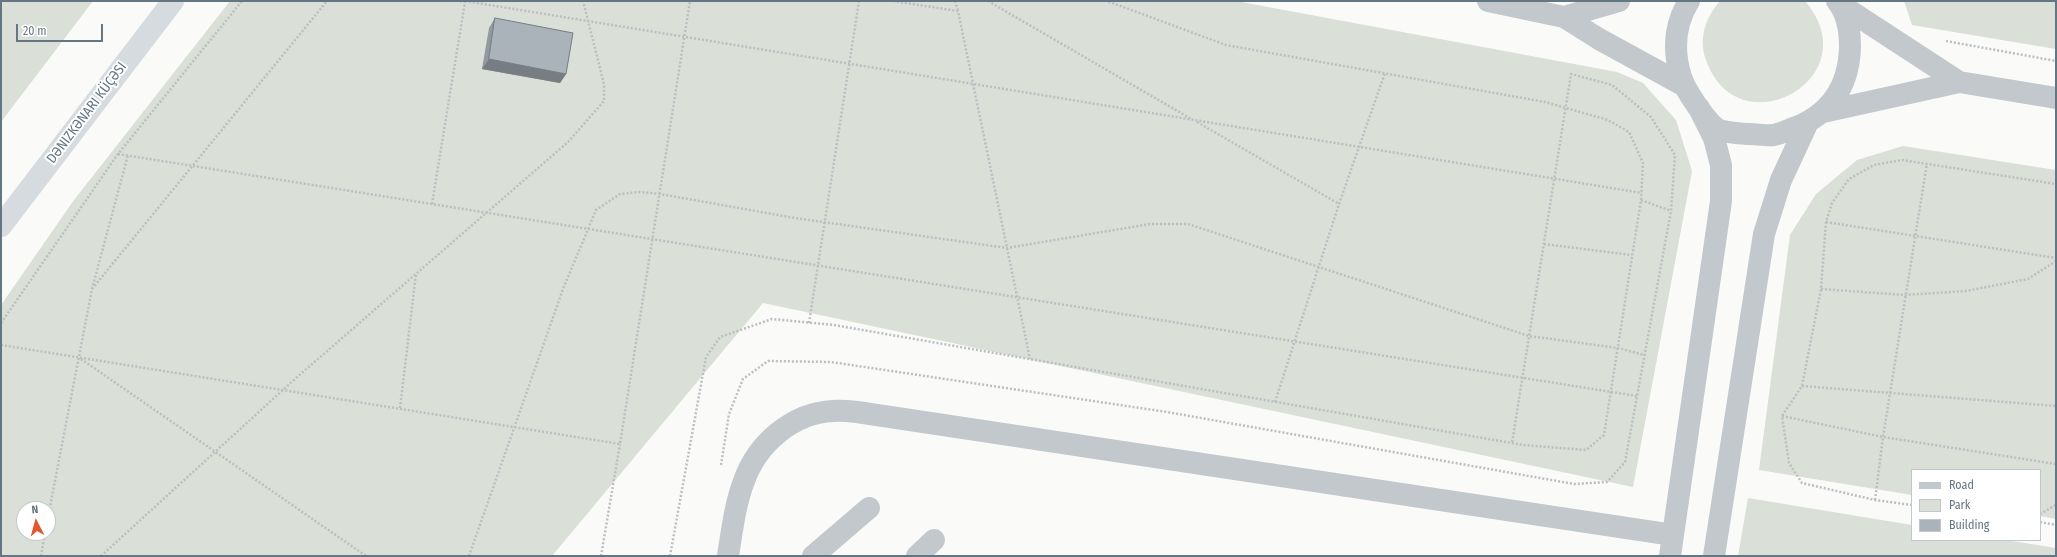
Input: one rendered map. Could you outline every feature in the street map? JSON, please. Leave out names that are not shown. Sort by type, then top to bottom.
[{"type":"highway","points":[[1,226],[173,1]]},
{"type":"lane","points":[[1488,1],[1564,17],[1599,39],[1683,85]]},
{"type":"lane","points":[[1564,17],[1619,1]]},
{"type":"lane","points":[[1689,1],[1676,31],[1676,58],[1683,85],[1699,108],[1718,129],[1746,134],[1774,135],[1815,118],[1959,82],[2056,98]]},
{"type":"lane","points":[[1839,3],[1959,82]]},
{"type":"lane","points":[[1714,556],[1764,234],[1781,180],[1815,118],[1840,90],[1850,65],[1850,34],[1839,3]]},
{"type":"lane","points":[[728,556],[744,481],[759,451],[779,431],[801,418],[832,411],[857,412],[1671,546],[1721,201],[1721,165],[1714,138],[1699,108]]},
{"type":"lane","points":[[812,556],[869,508]]},
{"type":"lane","points":[[917,556],[934,540]]},
{"type":"path","points":[[1,323],[118,154],[242,1]]},
{"type":"path","points":[[92,289],[194,166],[327,1]]},
{"type":"path","points":[[459,1],[1642,193]]},
{"type":"path","points":[[101,556],[282,390],[568,142],[604,101],[604,84],[583,1]]},
{"type":"path","points":[[601,556],[690,1]]},
{"type":"path","points":[[809,323],[859,1]]},
{"type":"path","points":[[893,1],[958,11]]},
{"type":"path","points":[[955,1],[974,85],[1030,359]]},
{"type":"path","points":[[988,1],[1339,204]]},
{"type":"path","points":[[670,556],[706,357],[720,337],[772,319],[809,323],[1030,359],[1512,443],[1586,450],[1604,435],[1642,193],[1643,163],[1629,132],[1608,120],[1545,102],[1226,45],[1108,1]]},
{"type":"path","points":[[432,204],[465,2]]},
{"type":"path","points":[[1941,40],[2056,60]]},
{"type":"path","points":[[1276,402],[1339,204],[1385,73]]},
{"type":"path","points":[[720,469],[729,414],[743,379],[768,361],[831,362],[1160,411],[1574,484],[1607,482],[1625,462],[1671,211],[1675,155],[1650,117],[1612,85],[1571,74],[1512,443]]},
{"type":"path","points":[[118,154],[1637,396]]},
{"type":"path","points":[[51,501],[92,289],[128,155]]},
{"type":"path","points":[[1911,505],[1875,500],[1802,484],[1789,462],[1782,416],[1802,386],[1821,289],[1826,222],[1832,203],[1849,179],[1874,165],[1902,160],[2056,184]]},
{"type":"path","points":[[1875,500],[1883,437],[1927,163]]},
{"type":"path","points":[[469,556],[563,289],[588,229],[596,210],[620,194],[640,192],[660,194],[825,222],[1007,248],[1150,224],[1188,224],[1529,336],[1618,348],[1644,355]]},
{"type":"path","points":[[1641,200],[1671,211]]},
{"type":"path","points":[[1826,222],[2056,258]]},
{"type":"path","points":[[1544,244],[1632,255]]},
{"type":"path","points":[[1821,289],[1905,295],[1966,291],[2028,279],[2056,261]]},
{"type":"path","points":[[400,408],[416,273]]},
{"type":"path","points":[[1,345],[620,444]]},
{"type":"path","points":[[79,357],[366,556]]},
{"type":"path","points":[[1802,386],[2056,406]]},
{"type":"path","points":[[1782,416],[1883,437],[2056,464]]},
{"type":"path","points":[[2041,513],[2056,505]]},
{"type":"path","points":[[2041,522],[2056,525]]},
{"type":"path","points":[[41,556],[44,541]]},
{"type":"green space","points":[[1,1],[93,1],[1,122]]},
{"type":"green space","points":[[230,1],[1236,1],[1617,72],[1643,83],[1676,120],[1692,171],[1633,487],[763,303],[552,556],[1,556],[1,305],[74,200]]},
{"type":"green space","points":[[1720,1],[1805,1],[1821,29],[1822,56],[1811,78],[1792,94],[1769,102],[1744,100],[1722,87],[1706,60],[1703,44],[1703,36],[1707,21]]},
{"type":"green space","points":[[1904,1],[2056,1],[2056,49],[1912,25]]},
{"type":"green space","points":[[1903,146],[2056,170],[2056,519],[2041,516],[2041,469],[1911,469],[1911,495],[1759,470],[1790,235],[1816,194],[1857,160]]},
{"type":"green space","points":[[1748,498],[1911,525],[1911,541],[2012,541],[2056,548],[2056,556],[1738,556]]},
{"type":"building","points":[[495,18],[573,33],[566,74],[489,59]]}]
